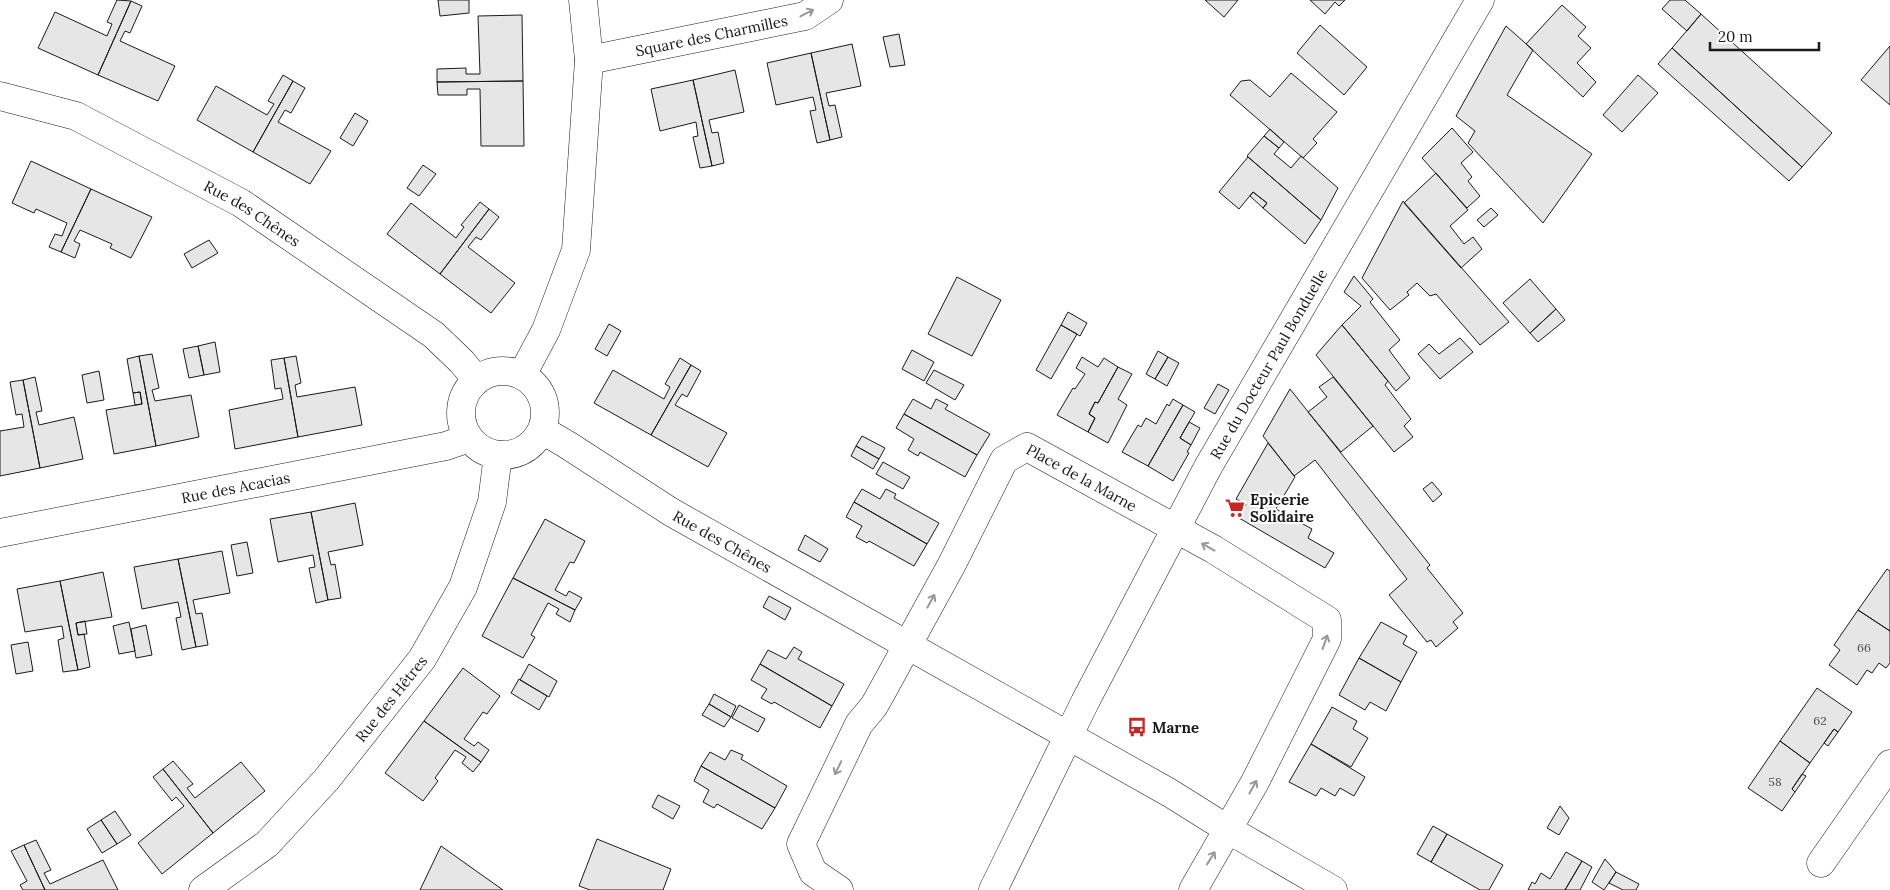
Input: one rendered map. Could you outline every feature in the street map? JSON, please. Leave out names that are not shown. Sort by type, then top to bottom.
[{"type":"street","points":[[522,375],[546,330],[576,250],[589,60],[582,0]]},
{"type":"street","name":"Square des Charmilles","points":[[589,60],[805,16],[829,0]]},
{"type":"street","name":"Rue du Docteur Paul Bonduelle","points":[[993,890],[1068,736],[1213,458],[1480,0]]},
{"type":"street","name":"Rue des Chênes","points":[[0,96],[76,116],[240,203],[434,335],[462,362],[476,380]]},
{"type":"street","points":[[498,371],[510,371],[522,375],[535,385],[543,398],[545,414],[542,430],[535,442],[524,450],[512,454],[498,455],[487,452],[477,446],[462,424],[462,408],[466,392],[476,380],[487,374],[498,371]]},
{"type":"street","name":"Rue des Chênes","points":[[542,430],[671,512],[1170,793],[1229,830],[1333,890]]},
{"type":"street","name":"Rue des Acacias","points":[[0,533],[446,446],[470,438]]},
{"type":"street","name":"Place de la Marne","points":[[839,890],[813,872],[801,844],[859,724],[874,706],[952,564],[1004,460],[1027,447],[1213,549],[1327,620],[1327,639],[1273,749],[1229,830],[1193,890]]},
{"type":"street","name":"Rue des Hêtres","points":[[203,890],[267,844],[326,780],[422,659],[463,587],[492,502],[498,455]]},
{"type":"street","points":[[1821,863],[1890,764]]},
{"type":"building","points":[[117,0],[131,1],[98,75],[38,48],[55,12],[107,36],[112,24],[107,22]]},
{"type":"building","points":[[438,0],[469,0],[469,13],[440,16]]},
{"type":"building","points":[[1205,0],[1238,0],[1224,17]]},
{"type":"building","points":[[1310,0],[1345,0],[1339,6],[1335,2],[1325,14]]},
{"type":"building","points":[[1670,0],[1685,0],[1701,14],[1687,31],[1662,9]]},
{"type":"building","points":[[131,1],[142,6],[130,33],[125,31],[120,41],[175,66],[158,101],[98,75]]},
{"type":"building","points":[[1562,5],[1586,27],[1578,36],[1591,48],[1577,63],[1596,82],[1583,97],[1526,44]]},
{"type":"building","points":[[1701,14],[1832,133],[1802,167],[1672,48]]},
{"type":"building","points":[[522,15],[523,81],[437,82],[437,69],[466,68],[466,74],[480,74],[478,16]]},
{"type":"building","points":[[1320,25],[1367,67],[1344,95],[1297,53]]},
{"type":"building","points":[[1506,26],[1533,50],[1507,95],[1592,154],[1543,223],[1468,143],[1475,131],[1456,116]]},
{"type":"building","points":[[899,34],[905,65],[890,67],[883,37]]},
{"type":"building","points":[[852,44],[861,86],[826,93],[829,106],[835,105],[842,137],[830,140],[811,53]]},
{"type":"building","points":[[1890,46],[1890,105],[1861,80]]},
{"type":"building","points":[[1672,48],[1802,167],[1789,181],[1658,64]]},
{"type":"building","points":[[811,53],[830,140],[817,143],[810,111],[816,110],[813,97],[776,105],[767,63]]},
{"type":"building","points":[[735,70],[744,112],[709,120],[712,133],[718,132],[724,163],[712,166],[693,80]]},
{"type":"building","points":[[1291,73],[1337,112],[1313,139],[1317,143],[1303,158],[1230,95],[1241,81],[1250,80],[1270,97]]},
{"type":"building","points":[[283,75],[293,81],[253,152],[197,120],[216,86],[267,115],[274,104],[268,101]]},
{"type":"building","points":[[1638,75],[1658,93],[1622,132],[1603,115]]},
{"type":"building","points":[[693,80],[712,166],[700,168],[693,137],[698,136],[696,122],[660,131],[651,89]]},
{"type":"building","points":[[293,81],[305,88],[291,113],[285,110],[278,122],[331,151],[310,184],[253,152]]},
{"type":"building","points":[[523,81],[524,146],[481,146],[480,89],[467,89],[467,95],[438,95],[437,82]]},
{"type":"building","points":[[355,113],[368,121],[353,146],[340,138]]},
{"type":"building","points":[[1452,128],[1473,152],[1461,163],[1472,177],[1468,181],[1480,196],[1467,208],[1422,158]]},
{"type":"building","points":[[1270,129],[1284,142],[1279,148],[1264,136]]},
{"type":"building","points":[[1264,136],[1279,148],[1274,154],[1291,168],[1301,156],[1338,188],[1321,220],[1247,156]]},
{"type":"building","points":[[1248,157],[1321,220],[1305,244],[1263,208],[1267,203],[1253,192],[1239,209],[1219,192]]},
{"type":"building","points":[[31,161],[91,189],[61,252],[49,247],[55,234],[62,236],[67,223],[36,209],[34,213],[12,203]]},
{"type":"building","points":[[423,165],[436,174],[419,196],[407,188]]},
{"type":"building","points":[[1436,173],[1468,210],[1450,226],[1464,244],[1473,237],[1482,249],[1461,268],[1404,203]]},
{"type":"building","points":[[91,189],[152,217],[131,258],[110,248],[112,244],[80,230],[74,241],[80,244],[75,258],[61,252]]},
{"type":"building","points":[[1253,192],[1267,203],[1263,208],[1250,196]]},
{"type":"building","points":[[1403,201],[1509,322],[1480,345],[1436,294],[1430,296],[1417,283],[1407,292],[1409,295],[1390,310],[1362,278]]},
{"type":"building","points":[[480,202],[489,209],[440,274],[387,234],[411,203],[456,238],[464,227],[461,225]]},
{"type":"building","points":[[1491,208],[1498,215],[1484,227],[1477,220]]},
{"type":"building","points":[[489,209],[499,217],[481,240],[476,237],[468,247],[515,283],[491,313],[440,274]]},
{"type":"building","points":[[209,240],[218,253],[192,268],[184,254]]},
{"type":"building","points":[[1354,276],[1373,299],[1370,302],[1400,340],[1389,350],[1410,378],[1396,391],[1342,325],[1361,306],[1344,292]]},
{"type":"building","points":[[957,277],[1001,300],[972,356],[928,334]]},
{"type":"building","points":[[1530,279],[1556,309],[1530,333],[1503,303]]},
{"type":"building","points":[[1556,309],[1565,320],[1538,342],[1530,333]]},
{"type":"building","points":[[1068,312],[1087,323],[1080,336],[1061,325]]},
{"type":"building","points":[[609,324],[621,331],[607,356],[595,349]]},
{"type":"building","points":[[1061,325],[1077,334],[1051,379],[1036,370]]},
{"type":"building","points":[[1342,325],[1388,381],[1385,385],[1411,419],[1404,426],[1413,437],[1394,452],[1316,355]]},
{"type":"building","points":[[1460,338],[1473,352],[1440,379],[1418,354],[1429,344],[1439,354]]},
{"type":"building","points":[[215,342],[220,372],[204,375],[198,346]]},
{"type":"building","points":[[198,346],[204,375],[189,378],[183,349]]},
{"type":"building","points":[[912,350],[934,362],[924,381],[902,369]]},
{"type":"building","points":[[1158,351],[1168,357],[1155,379],[1146,374]]},
{"type":"building","points":[[152,354],[159,388],[152,390],[155,401],[191,395],[199,437],[156,446],[139,356]]},
{"type":"building","points":[[139,356],[156,446],[114,454],[106,410],[142,404],[140,392],[133,393],[127,359]]},
{"type":"building","points":[[296,356],[301,383],[295,385],[297,397],[355,387],[362,425],[298,437],[284,358]]},
{"type":"building","points":[[1082,357],[1098,367],[1104,358],[1118,367],[1098,403],[1095,402],[1089,414],[1095,418],[1088,432],[1057,415],[1073,388],[1075,389],[1085,374],[1076,368]]},
{"type":"building","points":[[1168,357],[1179,363],[1167,386],[1155,379]]},
{"type":"building","points":[[284,358],[298,437],[235,449],[229,410],[283,399],[281,388],[275,389],[271,360]]},
{"type":"building","points":[[680,358],[691,365],[651,435],[594,403],[613,370],[664,399],[670,387],[665,384]]},
{"type":"building","points":[[691,365],[701,371],[687,397],[682,394],[675,405],[727,433],[708,467],[651,435]]},
{"type":"building","points":[[1118,367],[1132,374],[1118,399],[1127,405],[1108,443],[1088,432],[1095,418],[1089,414],[1095,402],[1098,403]]},
{"type":"building","points":[[934,370],[964,385],[955,400],[926,383]]},
{"type":"building","points":[[99,371],[104,400],[87,403],[82,375]]},
{"type":"building","points":[[35,377],[42,411],[36,412],[39,425],[74,417],[83,459],[40,468],[23,380]]},
{"type":"building","points":[[1333,377],[1373,426],[1341,452],[1308,412],[1327,397],[1319,387]]},
{"type":"building","points":[[23,380],[40,468],[0,476],[0,431],[24,427],[22,414],[16,415],[10,382]]},
{"type":"building","points":[[1218,384],[1229,390],[1215,414],[1204,408]]},
{"type":"building","points":[[1290,389],[1430,565],[1427,568],[1463,613],[1453,622],[1458,628],[1436,647],[1431,640],[1427,642],[1389,595],[1407,579],[1315,460],[1294,476],[1263,436]]},
{"type":"building","points":[[140,392],[142,404],[135,405],[133,393]]},
{"type":"building","points":[[913,399],[931,409],[936,399],[948,405],[945,409],[990,434],[977,455],[904,414]]},
{"type":"building","points":[[1173,399],[1183,405],[1148,466],[1122,452],[1138,425],[1141,427],[1146,418],[1156,424],[1167,404],[1169,406]]},
{"type":"building","points":[[1183,405],[1195,412],[1180,438],[1191,445],[1187,452],[1189,453],[1173,481],[1148,466]]},
{"type":"building","points":[[904,414],[977,455],[965,477],[920,452],[918,456],[908,450],[914,439],[896,428]]},
{"type":"building","points":[[1189,422],[1200,428],[1191,445],[1180,438]]},
{"type":"building","points":[[862,436],[885,448],[879,459],[856,446]]},
{"type":"building","points":[[1268,443],[1295,477],[1276,509],[1312,529],[1308,538],[1334,553],[1325,568],[1239,518],[1246,504],[1236,499]]},
{"type":"building","points":[[856,446],[879,459],[873,469],[851,456]]},
{"type":"building","points":[[883,462],[910,477],[903,489],[876,474]]},
{"type":"building","points":[[1432,482],[1442,494],[1433,502],[1423,489]]},
{"type":"building","points":[[862,489],[880,499],[886,489],[896,494],[894,498],[939,523],[927,544],[854,502]]},
{"type":"building","points":[[854,502],[927,544],[914,566],[869,541],[867,543],[856,537],[862,526],[846,517]]},
{"type":"building","points":[[355,503],[363,545],[328,552],[331,565],[335,564],[341,598],[328,600],[311,512]]},
{"type":"building","points":[[311,512],[328,600],[316,603],[309,568],[315,567],[313,555],[278,562],[270,519]]},
{"type":"building","points":[[545,519],[585,541],[574,563],[570,562],[555,590],[566,596],[569,591],[582,598],[575,610],[513,578]]},
{"type":"building","points":[[805,535],[828,549],[820,562],[798,550]]},
{"type":"building","points":[[247,542],[253,573],[237,576],[231,545]]},
{"type":"building","points":[[222,551],[230,593],[193,600],[196,614],[202,613],[208,645],[196,647],[178,559]]},
{"type":"building","points":[[178,559],[196,647],[182,650],[176,618],[181,617],[178,602],[142,609],[134,567]]},
{"type":"building","points":[[1887,569],[1890,571],[1890,631],[1858,610]]},
{"type":"building","points":[[103,572],[112,617],[76,623],[78,635],[84,634],[90,667],[78,670],[60,581]]},
{"type":"building","points":[[513,578],[575,610],[570,622],[556,614],[559,609],[548,603],[531,635],[535,637],[523,658],[482,636]]},
{"type":"building","points":[[60,581],[78,670],[63,672],[58,640],[64,638],[62,626],[25,632],[17,589]]},
{"type":"building","points":[[769,596],[791,608],[785,620],[763,607]]},
{"type":"building","points":[[1858,610],[1890,631],[1890,663],[1886,668],[1879,663],[1872,673],[1867,670],[1857,685],[1829,665],[1840,650],[1834,645]]},
{"type":"building","points":[[85,621],[87,634],[78,635],[76,623]]},
{"type":"building","points":[[129,622],[135,651],[119,654],[113,626]]},
{"type":"building","points":[[1381,622],[1407,636],[1403,644],[1417,652],[1401,682],[1359,658]]},
{"type":"building","points":[[146,625],[152,655],[136,658],[131,629]]},
{"type":"building","points":[[28,642],[33,671],[16,674],[11,645]]},
{"type":"building","points":[[794,647],[802,652],[798,659],[844,684],[832,706],[760,664],[768,650],[786,659]]},
{"type":"building","points":[[1359,658],[1401,682],[1386,711],[1370,702],[1365,710],[1339,695]]},
{"type":"building","points":[[529,664],[557,681],[549,697],[520,680]]},
{"type":"building","points":[[760,664],[832,706],[820,728],[774,702],[772,704],[761,698],[767,689],[751,680]]},
{"type":"building","points":[[463,668],[500,696],[487,714],[483,712],[464,739],[474,746],[478,742],[489,750],[481,762],[424,721]]},
{"type":"building","points":[[519,679],[547,696],[539,710],[511,693]]},
{"type":"building","points":[[1817,688],[1852,712],[1838,732],[1834,729],[1810,763],[1780,741]]},
{"type":"building","points":[[714,694],[736,706],[731,717],[709,704]]},
{"type":"building","points":[[709,704],[731,717],[724,727],[702,715]]},
{"type":"building","points":[[739,705],[765,719],[758,732],[732,718]]},
{"type":"building","points":[[1332,707],[1357,721],[1353,729],[1368,738],[1351,767],[1311,744]]},
{"type":"building","points":[[424,721],[481,762],[473,772],[462,763],[466,757],[455,750],[435,778],[438,781],[423,801],[385,773]]},
{"type":"building","points":[[1834,729],[1838,732],[1828,746],[1824,743]]},
{"type":"building","points":[[1780,741],[1810,763],[1792,789],[1795,792],[1782,811],[1748,788]]},
{"type":"building","points":[[1311,744],[1365,777],[1354,796],[1340,788],[1335,796],[1321,788],[1316,796],[1289,782]]},
{"type":"building","points":[[731,750],[743,755],[741,759],[787,786],[775,808],[701,766],[710,752],[725,760]]},
{"type":"building","points":[[173,761],[193,784],[187,788],[195,798],[241,762],[265,791],[213,833],[163,769]]},
{"type":"building","points":[[701,766],[775,808],[762,829],[717,804],[714,808],[703,802],[709,790],[694,781]]},
{"type":"building","points":[[163,769],[213,833],[162,874],[138,843],[184,806],[176,797],[172,801],[153,777]]},
{"type":"building","points":[[1802,774],[1806,776],[1795,792],[1792,789]]},
{"type":"building","points":[[658,795],[680,806],[673,819],[652,807]]},
{"type":"building","points":[[1560,806],[1569,818],[1559,835],[1547,828]]},
{"type":"building","points":[[115,811],[131,835],[117,844],[101,820]]},
{"type":"building","points":[[101,820],[117,844],[102,853],[87,829]]},
{"type":"building","points":[[1433,826],[1447,834],[1431,862],[1417,854]]},
{"type":"building","points":[[1447,834],[1503,865],[1489,890],[1480,890],[1431,862]]},
{"type":"building","points":[[597,839],[671,869],[663,890],[590,890],[579,886]]},
{"type":"building","points":[[36,840],[51,870],[44,873],[50,884],[103,860],[118,890],[45,890],[24,845]]},
{"type":"building","points":[[24,845],[45,890],[23,890],[20,885],[27,881],[11,851]]},
{"type":"building","points":[[441,846],[503,890],[420,890]]},
{"type":"building","points":[[1566,852],[1582,861],[1565,890],[1528,890],[1532,882],[1535,884],[1541,873],[1550,879]]},
{"type":"building","points":[[1605,859],[1616,872],[1604,890],[1592,882]]},
{"type":"building","points":[[1582,861],[1592,867],[1580,890],[1565,890]]},
{"type":"building","points":[[1616,872],[1639,884],[1636,890],[1623,890],[1609,883]]},
{"type":"place","name":"Epicerie Solidaire","points":[[1235,508]]},
{"type":"place","name":"Marne","points":[[1137,727]]}]
